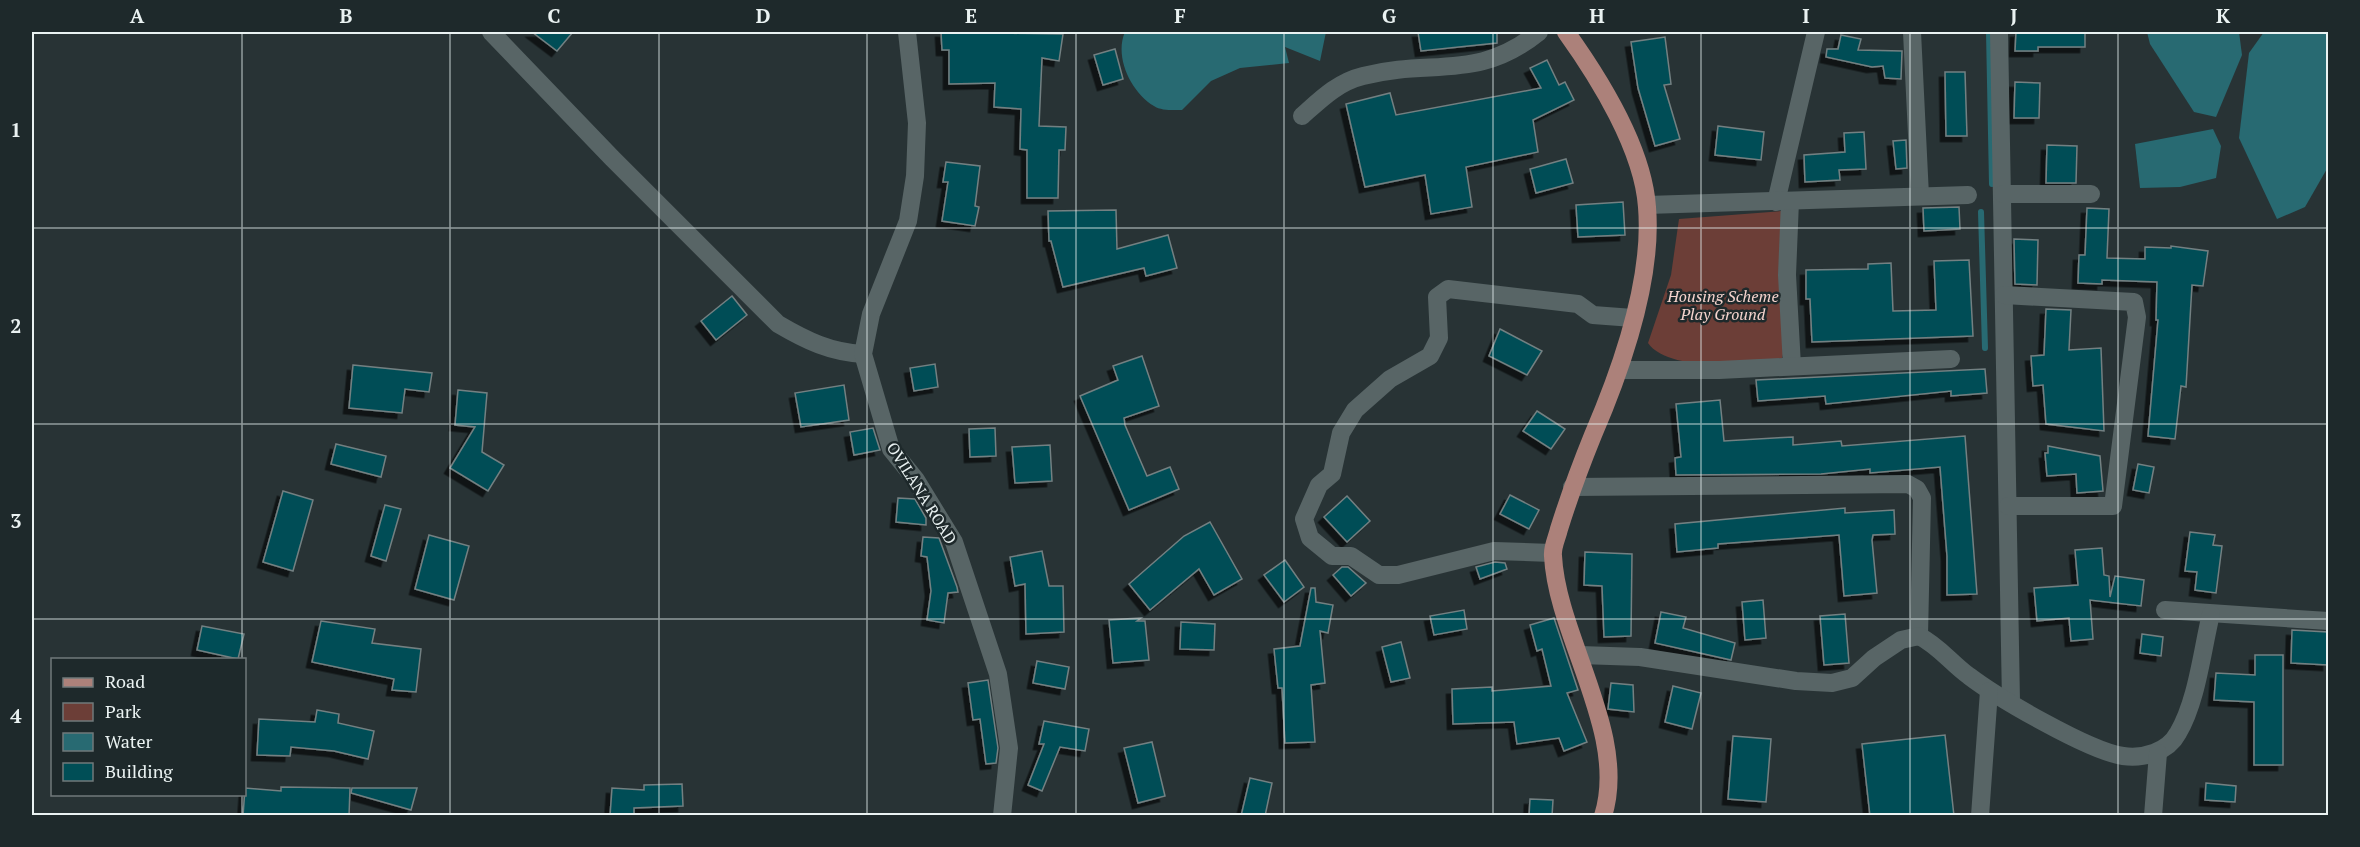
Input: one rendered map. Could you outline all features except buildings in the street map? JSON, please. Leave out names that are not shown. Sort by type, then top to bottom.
[{"type":"main road","points":[[1566,32],[1598,77],[1632,148],[1647,205],[1645,262],[1620,370],[1572,487],[1552,553],[1557,589],[1601,720],[1608,799],[1603,816]]},
{"type":"street","points":[[491,32],[612,158],[778,324],[811,344],[840,352],[863,354]]},
{"type":"street","name":"OVILANA ROAD","points":[[907,32],[917,123],[915,176],[908,221],[871,314],[863,354],[891,448],[916,480],[954,542],[999,674],[1009,748],[1002,816]]},
{"type":"street","points":[[1302,116],[1330,90],[1362,76],[1477,64],[1506,54],[1539,32]]},
{"type":"street","points":[[1792,366],[1783,202],[1816,32]]},
{"type":"street","points":[[1912,32],[1920,196]]},
{"type":"street","points":[[1999,32],[2011,702]]},
{"type":"street","points":[[2003,194],[2091,194]]},
{"type":"street","points":[[1647,205],[1968,195]]},
{"type":"street","points":[[1552,553],[1494,551],[1398,575],[1379,575],[1351,556],[1332,556],[1310,538],[1304,519],[1319,484],[1332,474],[1341,433],[1355,410],[1390,379],[1430,356],[1439,338],[1437,297],[1448,289],[1578,304],[1593,315],[1633,318]]},
{"type":"street","points":[[2004,296],[2134,302],[2137,317],[2113,506],[2008,506]]},
{"type":"street","points":[[1620,370],[1951,359]]},
{"type":"street","points":[[1572,487],[1908,484],[1917,489],[1922,498],[1919,636]]},
{"type":"street","points":[[2165,610],[2328,621]]},
{"type":"street","points":[[1580,655],[1640,657],[1796,681],[1832,683],[1852,678],[1874,658],[1901,640],[1919,636],[1933,643],[1966,675],[1989,691],[2100,750],[2125,757],[2158,753],[2178,735],[2189,708],[2211,614]]},
{"type":"street","points":[[1980,816],[1989,691]]},
{"type":"street","points":[[2153,816],[2158,753]]},
{"type":"green space","name":"Housing Scheme Play Ground","points":[[1782,211],[1785,346],[1782,358],[1751,363],[1691,363],[1673,359],[1658,352],[1648,343],[1671,275],[1679,219]]},
{"type":"water","points":[[1125,32],[1326,32],[1320,61],[1285,47],[1289,63],[1240,68],[1211,81],[1182,110],[1175,110],[1157,108],[1138,92],[1132,83],[1123,63],[1122,42]]},
{"type":"water","points":[[2147,32],[2239,32],[2242,55],[2216,117],[2194,112],[2150,44]]},
{"type":"water","points":[[2264,32],[2328,33],[2328,167],[2305,207],[2277,219],[2239,138],[2249,53]]},
{"type":"water","points":[[2213,129],[2221,146],[2216,178],[2180,187],[2140,188],[2135,144]]},
{"type":"waterway","points":[[1989,32],[1992,184]]},
{"type":"waterway","points":[[1981,212],[1985,348]]}]
